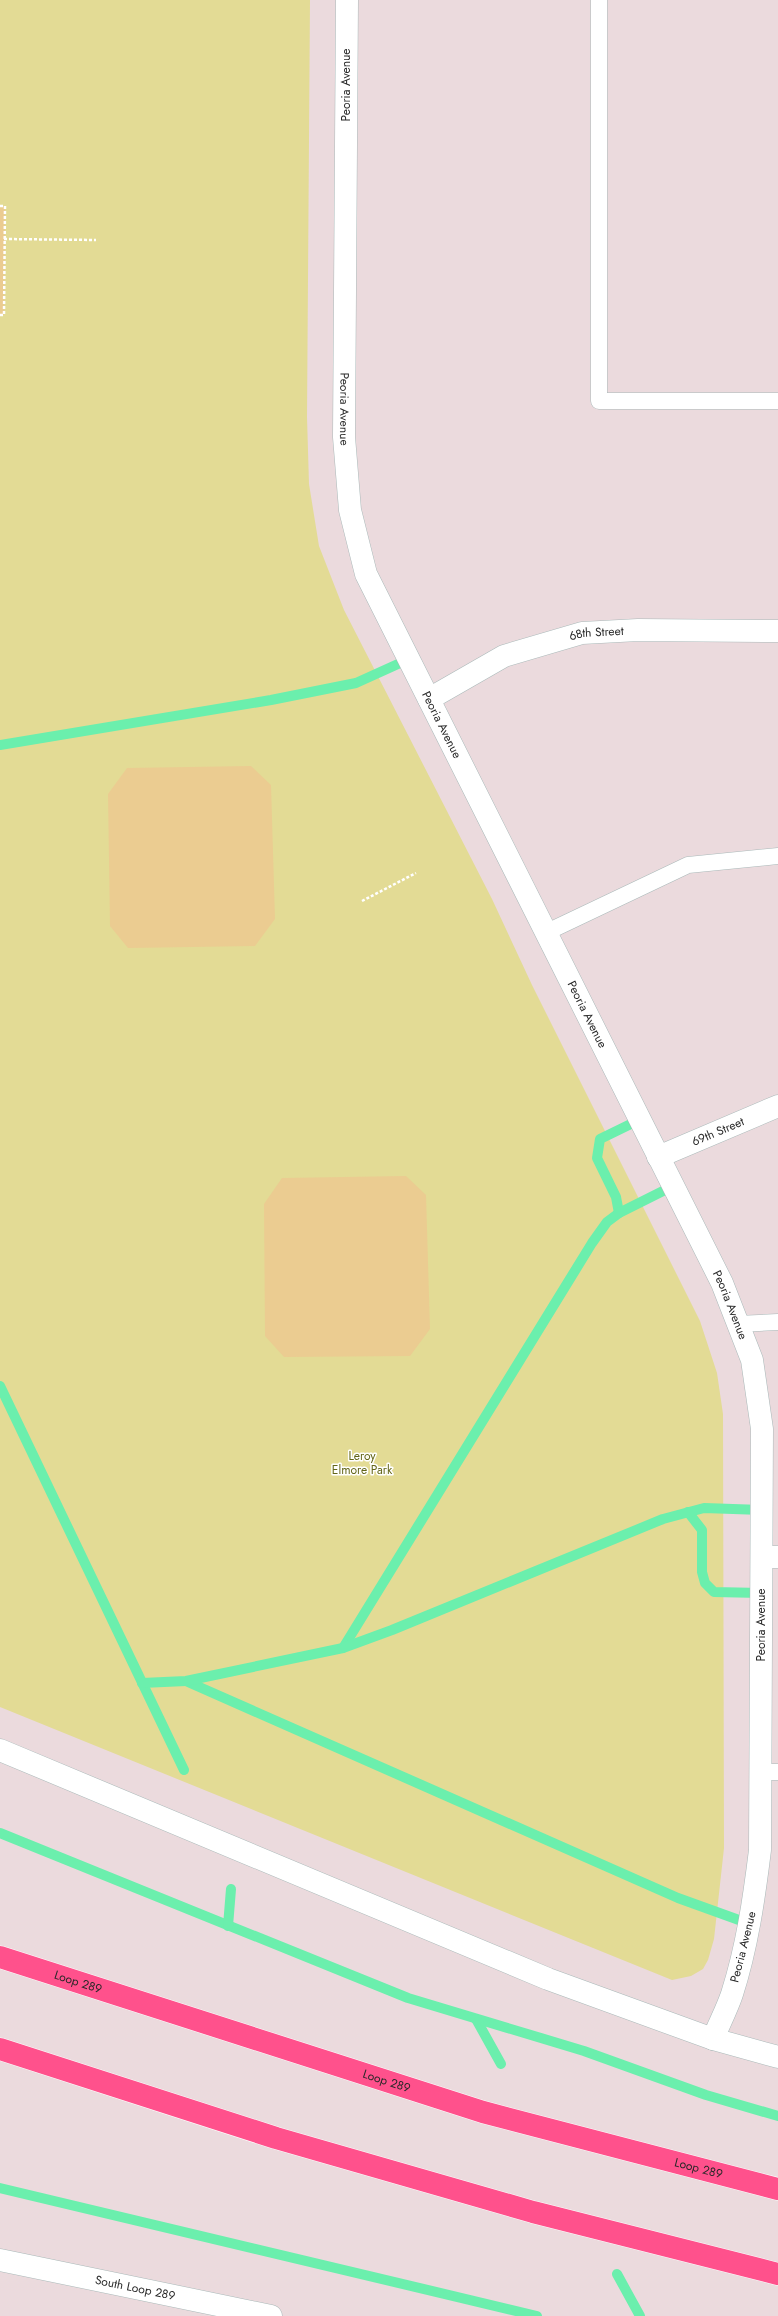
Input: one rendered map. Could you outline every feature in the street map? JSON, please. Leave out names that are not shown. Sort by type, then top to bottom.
[{"type":"highway","name":"Loop 289","points":[[0,1957],[483,2112],[778,2189]]},
{"type":"highway","points":[[0,2049],[283,2140],[533,2212],[778,2274]]},
{"type":"street","name":"Peoria Avenue","points":[[347,0],[344,436],[350,510],[366,574],[722,1283],[752,1360],[762,1429],[770,1557],[769,1772],[753,1912],[731,1995],[713,2039]]},
{"type":"street","name":"68th Street","points":[[429,699],[504,656],[582,633],[638,630],[778,631]]},
{"type":"street","name":"69th Street","points":[[658,1157],[778,1106]]},
{"type":"street","points":[[0,1750],[548,1979],[713,2039],[778,2057]]},
{"type":"street","name":"South Loop 289","points":[[0,2260],[271,2316]]},
{"type":"lane","points":[[599,0],[599,401],[778,401]]},
{"type":"lane","points":[[545,933],[688,865],[778,856]]},
{"type":"lane","points":[[738,1324],[778,1322]]},
{"type":"path","points":[[0,206],[5,206],[4,315],[0,315]]},
{"type":"path","points":[[4,239],[96,240]]},
{"type":"path","points":[[362,901],[416,873]]},
{"type":"green space","name":"Leroy Elmore Park","points":[[0,0],[310,0],[307,417],[309,484],[319,546],[344,610],[492,899],[532,985],[700,1321],[717,1373],[723,1414],[724,1848],[714,1939],[708,1960],[703,1969],[691,1976],[672,1980],[0,1707]]},
{"type":"shaded area","points":[[0,206],[5,206],[4,315],[0,315]]},
{"type":"shaded area","points":[[251,766],[271,785],[275,919],[255,946],[128,948],[110,926],[108,794],[127,768]]},
{"type":"shaded area","points":[[406,1176],[426,1195],[430,1329],[410,1356],[284,1357],[265,1336],[264,1204],[282,1178]]},
{"type":"waterway","points":[[0,745],[271,700],[356,683],[409,659]]},
{"type":"waterway","points":[[619,1213],[616,1197],[597,1158],[600,1139],[639,1120]]},
{"type":"waterway","points":[[343,1648],[592,1243],[607,1222],[619,1213],[673,1186]]},
{"type":"waterway","points":[[0,1386],[184,1770]]},
{"type":"waterway","points":[[142,1683],[186,1681],[343,1648],[392,1630],[663,1519],[704,1508],[762,1510]]},
{"type":"waterway","points":[[688,1512],[702,1530],[702,1572],[705,1583],[714,1592],[761,1593]]},
{"type":"waterway","points":[[188,1682],[678,1898],[750,1924]]},
{"type":"waterway","points":[[0,1833],[408,1998],[584,2051],[706,2095],[778,2116]]},
{"type":"waterway","points":[[228,1926],[231,1889]]},
{"type":"waterway","points":[[476,2019],[501,2064]]},
{"type":"waterway","points":[[0,2188],[537,2316]]},
{"type":"waterway","points":[[617,2274],[640,2316]]}]
